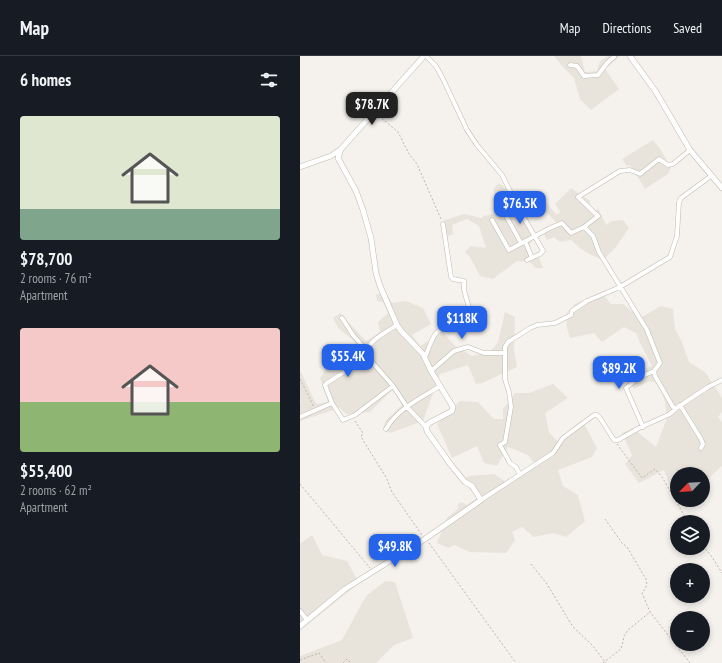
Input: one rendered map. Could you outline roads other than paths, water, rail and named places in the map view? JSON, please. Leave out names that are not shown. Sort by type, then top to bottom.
[{"type":"street","points":[[300,167],[331,156],[341,149],[425,56],[436,66],[467,130],[477,145],[502,175],[520,211],[543,251],[540,254],[529,259],[523,242],[506,214]]},
{"type":"street","points":[[570,65],[577,66],[584,76],[598,74],[614,56]]},
{"type":"street","points":[[630,56],[656,92],[690,150],[722,188]]},
{"type":"street","points":[[341,149],[338,158],[356,191],[364,210],[371,238],[376,273],[396,325],[424,357],[453,407],[452,411],[429,423],[426,427]]},
{"type":"street","points":[[492,220],[509,250],[550,228],[562,224],[571,233],[584,227],[598,216],[578,197],[620,171],[630,170],[640,174],[659,159],[668,165],[673,164],[690,150]]},
{"type":"street","points":[[520,474],[516,467],[510,463],[500,445],[505,442],[507,436],[511,407],[509,392],[505,380],[505,353],[508,342],[537,325],[555,323],[571,315],[572,311],[587,301],[620,287],[670,257],[677,236],[679,202],[681,198],[711,176]]},
{"type":"street","points":[[424,357],[433,336],[470,311],[464,290],[464,281],[453,279],[451,277],[443,224]]},
{"type":"street","points":[[584,227],[593,236],[599,252],[647,330],[660,363],[654,371],[638,378],[626,388],[643,426]]},
{"type":"street","points":[[342,318],[407,407],[426,427],[443,456],[459,476],[472,486],[482,500]]},
{"type":"street","points":[[393,386],[354,415],[343,420],[332,403],[325,385],[352,367],[373,342],[396,325]]},
{"type":"street","points":[[431,371],[454,351],[468,347],[484,353],[505,353]]},
{"type":"street","points":[[654,371],[655,376],[675,409],[708,387],[722,380]]},
{"type":"street","points":[[386,429],[390,421],[407,407],[440,386]]},
{"type":"street","points":[[300,417],[315,409],[332,403]]},
{"type":"street","points":[[300,626],[344,589],[425,539],[553,453],[563,438],[594,415],[597,415],[600,418],[614,440],[618,440],[643,426],[670,414],[680,405]]},
{"type":"street","points":[[680,405],[699,435],[703,444],[701,448]]},
{"type":"street","points":[[300,610],[307,620]]}]
